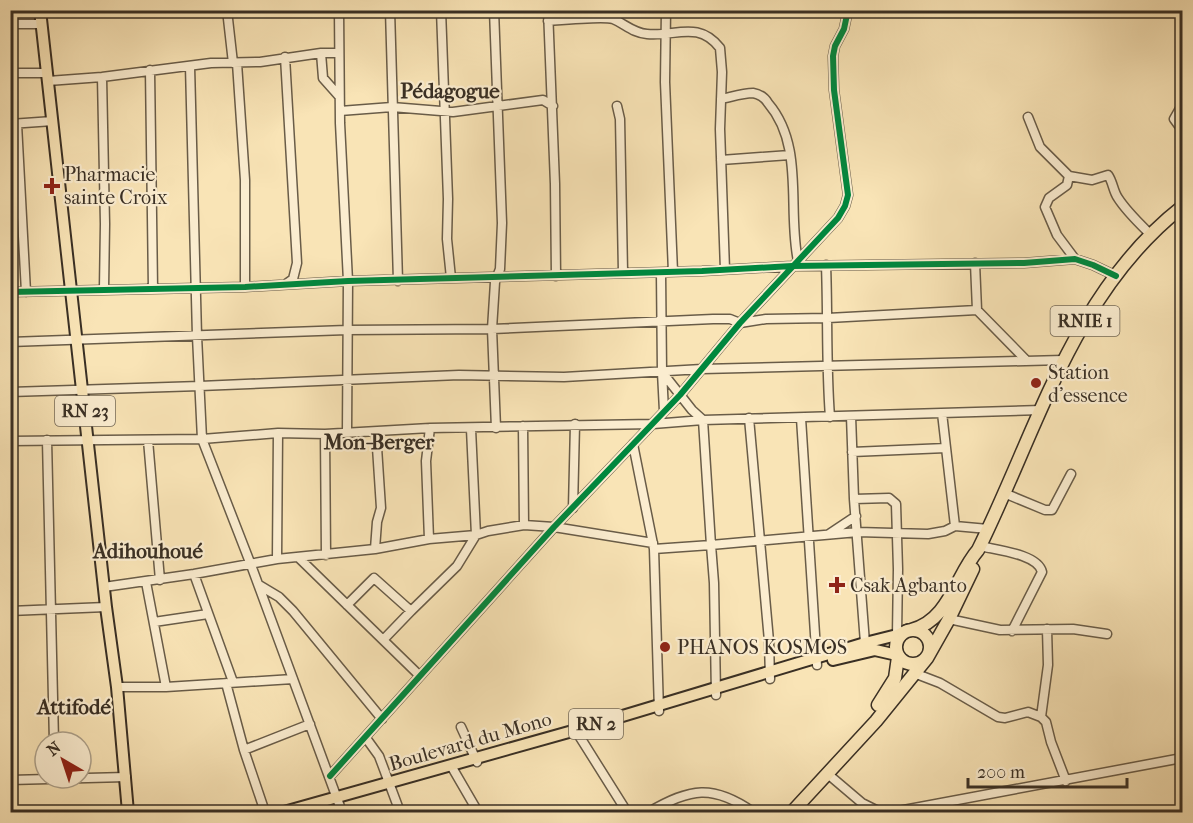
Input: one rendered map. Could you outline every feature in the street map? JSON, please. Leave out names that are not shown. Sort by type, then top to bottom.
[{"type":"highway","name":"RNIE 1","points":[[813,789],[829,775],[876,721],[927,658],[949,619],[975,563],[979,548],[1063,360],[1088,315],[1116,276],[1151,235],[1182,207]]},
{"type":"highway","name":"RNIE 1","points":[[905,632],[921,628],[943,608],[968,562],[979,548]]},
{"type":"highway","points":[[905,632],[921,632],[928,638],[930,648],[927,658],[914,665],[905,663],[897,656],[897,640],[905,632]]},
{"type":"highway","name":"RNIE 1","points":[[792,813],[890,690],[896,678],[897,656]]},
{"type":"main road","name":"RN 23","points":[[40,10],[106,607],[117,687],[128,813]]},
{"type":"main road","name":"Boulevard du Mono","points":[[307,811],[339,805],[389,785],[817,662],[866,643],[905,632]]},
{"type":"main road","name":"Boulevard du Mono","points":[[817,662],[875,650],[897,656]]},
{"type":"main road","name":"Boulevard du Mono","points":[[389,785],[578,734],[659,708]]},
{"type":"main road","name":"Boulevard du Mono","points":[[284,813],[339,805]]},
{"type":"street","points":[[227,10],[235,63],[245,180],[245,287]]},
{"type":"street","points":[[339,10],[339,96],[348,281],[346,432]]},
{"type":"street","points":[[390,10],[398,281]]},
{"type":"street","points":[[441,10],[446,112],[447,239],[451,278]]},
{"type":"street","points":[[494,10],[502,223],[500,269],[496,277],[492,328],[496,428]]},
{"type":"street","points":[[548,10],[550,93],[553,106],[556,276]]},
{"type":"street","points":[[666,10],[664,33],[673,272]]},
{"type":"street","points":[[330,776],[554,527],[680,395],[740,323],[838,218],[848,195],[834,90],[833,56],[835,46],[844,29],[848,10]]},
{"type":"street","points":[[548,21],[612,14],[639,33],[651,35],[696,32],[705,35],[717,45],[721,56],[721,160],[725,270]]},
{"type":"street","points":[[10,24],[42,24]]},
{"type":"street","points":[[321,53],[323,78],[339,96]]},
{"type":"street","points":[[10,73],[48,77],[102,77],[211,63],[235,63],[339,53]]},
{"type":"street","points":[[285,57],[297,263],[295,273],[286,284]]},
{"type":"street","points":[[190,66],[202,439],[339,805]]},
{"type":"street","points":[[150,70],[153,289]]},
{"type":"street","points":[[102,77],[104,289]]},
{"type":"street","points":[[340,111],[392,108],[446,112],[543,100],[550,93]]},
{"type":"street","points":[[721,99],[753,93],[766,100],[783,125],[790,155],[795,263]]},
{"type":"street","points":[[543,100],[553,106]]},
{"type":"street","points":[[1182,105],[1174,119],[1182,130]]},
{"type":"street","points":[[617,106],[620,119],[623,272]]},
{"type":"street","points":[[1028,117],[1040,147],[1069,176],[1092,180],[1108,175],[1115,194],[1124,208],[1151,235]]},
{"type":"street","points":[[26,292],[14,124],[53,122]]},
{"type":"street","points":[[721,160],[790,155]]},
{"type":"street","points":[[1069,176],[1067,185],[1049,198],[1045,207],[1058,235],[1075,259]]},
{"type":"street","points":[[10,292],[245,287],[348,281],[556,276],[623,272],[661,273],[795,263],[826,265],[975,264],[1075,259],[1116,276]]},
{"type":"street","points":[[975,264],[977,310],[1026,360]]},
{"type":"street","points":[[826,265],[828,318],[826,366],[830,417]]},
{"type":"street","points":[[661,273],[664,411]]},
{"type":"street","points":[[10,342],[730,319],[740,323],[766,319],[977,310]]},
{"type":"street","points":[[10,392],[459,375],[564,377],[702,369],[1063,360]]},
{"type":"street","points":[[662,372],[703,420],[715,593],[716,691]]},
{"type":"street","points":[[10,441],[202,439],[278,433],[325,434],[1041,410]]},
{"type":"street","points":[[942,413],[956,526]]},
{"type":"street","points":[[851,416],[854,499],[866,643]]},
{"type":"street","points":[[749,418],[769,641],[770,676]]},
{"type":"street","points":[[801,418],[817,662]]},
{"type":"street","points":[[573,508],[575,424]]},
{"type":"street","points":[[523,426],[524,525]]},
{"type":"street","points":[[429,539],[426,461],[430,429]]},
{"type":"street","points":[[384,639],[457,566],[476,536],[471,429]]},
{"type":"street","points":[[375,549],[377,522],[381,508],[376,432]]},
{"type":"street","points":[[277,559],[278,433]]},
{"type":"street","points":[[325,434],[326,555]]},
{"type":"street","points":[[47,440],[54,730]]},
{"type":"street","points":[[148,440],[160,580]]},
{"type":"street","points":[[633,444],[653,546],[659,708]]},
{"type":"street","points":[[852,452],[946,448]]},
{"type":"street","points":[[1004,493],[1045,510],[1052,510],[1071,474]]},
{"type":"street","points":[[854,499],[889,498],[896,504],[905,632]]},
{"type":"street","points":[[828,534],[856,516]]},
{"type":"street","points":[[104,587],[160,580],[277,559],[375,549],[429,539],[476,536],[488,531],[524,525],[554,527],[653,546],[711,545],[858,532],[937,533],[956,526],[988,529]]},
{"type":"street","points":[[979,548],[1034,560],[1041,567],[1042,572],[1012,631]]},
{"type":"street","points":[[299,558],[420,676]]},
{"type":"street","points":[[194,574],[229,682],[244,750],[265,813]]},
{"type":"street","points":[[347,605],[374,578],[411,611]]},
{"type":"street","points":[[146,582],[166,687]]},
{"type":"street","points":[[258,584],[279,597],[294,611],[382,719]]},
{"type":"street","points":[[10,611],[106,607]]},
{"type":"street","points":[[154,622],[208,614]]},
{"type":"street","points":[[949,619],[1012,631],[1073,629],[1107,634]]},
{"type":"street","points":[[1041,717],[1048,665],[1047,629]]},
{"type":"street","points":[[914,673],[940,683],[998,717],[1005,718],[1028,712],[1041,717],[1048,725],[1051,742],[1066,781]]},
{"type":"street","points":[[117,687],[166,687],[293,679]]},
{"type":"street","points":[[244,750],[310,724]]},
{"type":"street","points":[[461,727],[476,760]]},
{"type":"street","points":[[578,734],[627,813]]},
{"type":"street","points":[[366,738],[379,756],[400,813]]},
{"type":"street","points":[[893,813],[1182,758]]},
{"type":"street","points":[[453,769],[478,813]]},
{"type":"street","points":[[829,775],[862,802],[880,813]]},
{"type":"street","points":[[93,777],[126,777]]},
{"type":"street","points":[[10,780],[33,779]]},
{"type":"street","points":[[649,813],[678,798],[706,793],[731,798],[753,813]]},
{"type":"cycle path","points":[[330,776],[554,527],[680,395],[740,323],[838,218],[848,195],[834,90],[833,56],[835,46],[844,29],[848,10]]},
{"type":"cycle path","points":[[10,292],[245,287],[348,281],[702,271],[792,266],[1024,263],[1075,259],[1116,276]]},
{"type":"place","name":"Pharmacie sainte Croix","points":[[52,186]]},
{"type":"place","name":"Station d'essence","points":[[1036,383]]},
{"type":"place","name":"Csak Agbanto","points":[[837,585]]},
{"type":"place","name":"PHANOS KOSMOS","points":[[665,647]]},
{"type":"district","name":"Pédagogue","points":[[450,91]]},
{"type":"district","name":"Mon-Berger","points":[[379,442]]},
{"type":"district","name":"Adihouhoué","points":[[148,551]]},
{"type":"district","name":"Attifodé","points":[[74,707]]}]
